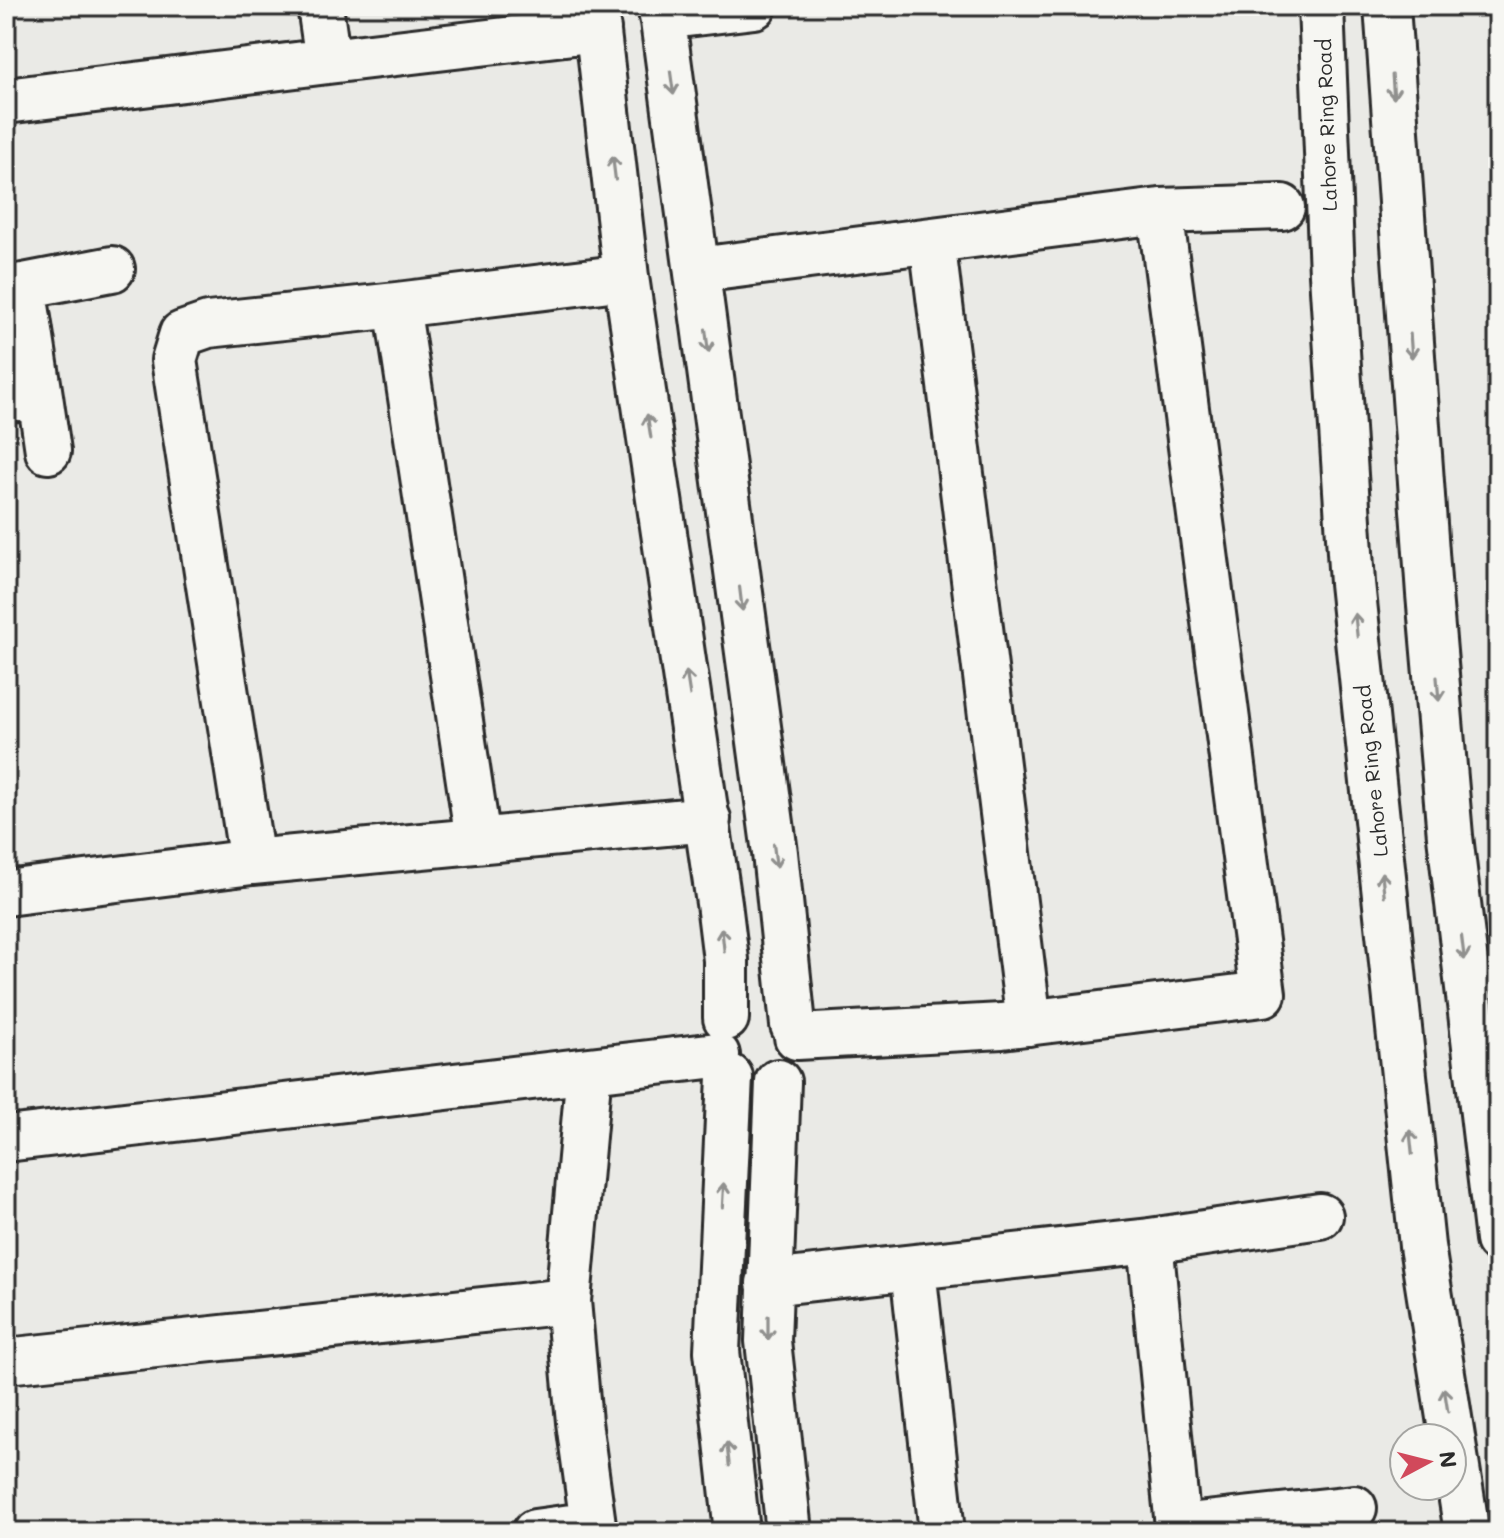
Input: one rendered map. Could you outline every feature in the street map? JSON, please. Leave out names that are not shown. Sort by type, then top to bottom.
[{"type":"main road","points":[[320,6],[328,61]]},
{"type":"main road","points":[[754,6],[661,11],[775,853],[795,1031],[798,1050],[795,1063],[778,1082],[753,1087],[740,1084],[724,1050],[736,1010],[761,1005],[774,1008],[795,1031],[1029,1023],[1263,994],[1160,211]]},
{"type":"main road","name":"Lahore Ring Road","points":[[1321,6],[1332,274],[1352,583],[1422,1246],[1467,1532]]},
{"type":"main road","points":[[1387,7],[1429,594],[1450,836],[1498,1240]]},
{"type":"main road","points":[[6,101],[328,61],[596,17],[626,277],[708,819],[726,960],[717,1351],[737,1532]]},
{"type":"main road","points":[[698,270],[1160,211],[1282,207]]},
{"type":"main road","points":[[626,277],[626,265],[637,245],[659,235],[681,240],[696,259],[698,270]]},
{"type":"main road","points":[[932,240],[1029,1023]]},
{"type":"main road","points":[[48,451],[23,398],[14,287],[112,269]]},
{"type":"main road","points":[[252,862],[174,360],[182,334],[208,325],[626,277]]},
{"type":"main road","points":[[397,305],[478,840]]},
{"type":"main road","points":[[6,893],[252,862],[708,819]]},
{"type":"main road","points":[[6,1139],[589,1070],[724,1050]]},
{"type":"main road","points":[[535,1532],[594,1528],[579,1422],[568,1301],[589,1070]]},
{"type":"main road","points":[[778,1082],[769,1283],[770,1377],[789,1532]]},
{"type":"main road","points":[[769,1283],[1150,1241],[1320,1216]]},
{"type":"main road","points":[[1150,1241],[1178,1529],[1354,1508]]},
{"type":"main road","points":[[913,1269],[942,1532]]},
{"type":"main road","points":[[6,1361],[568,1301]]}]
